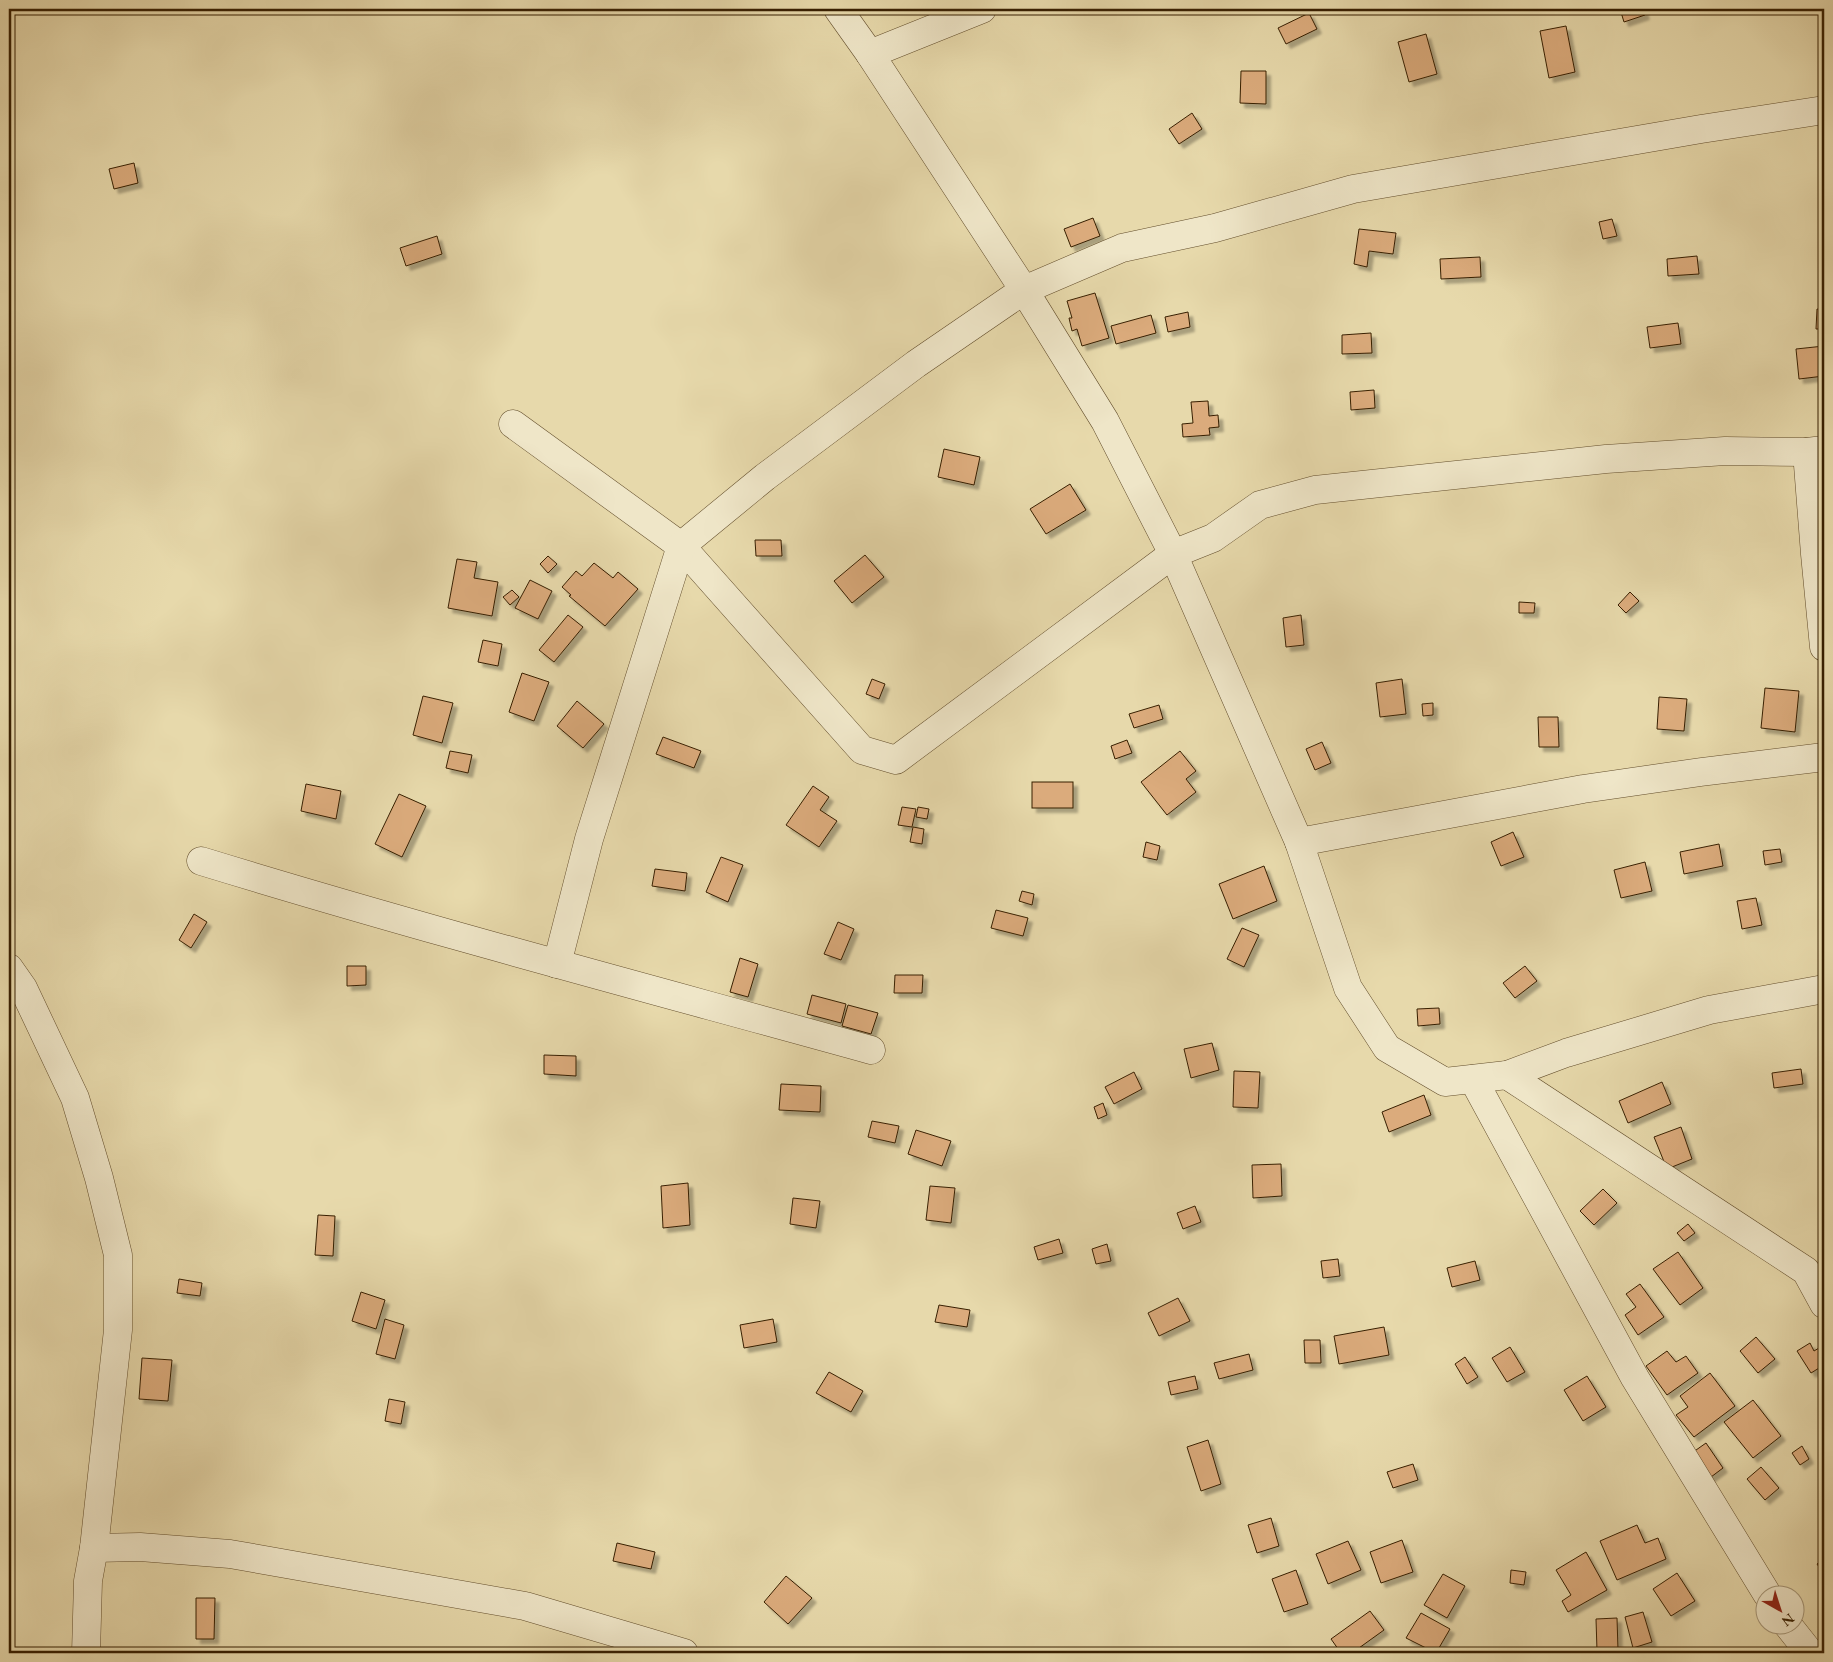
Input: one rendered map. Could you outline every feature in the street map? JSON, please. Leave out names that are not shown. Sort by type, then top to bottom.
[{"type":"street","points":[[838,9],[870,54],[1024,290],[1105,420],[1174,554],[1299,842],[1348,988],[1387,1048],[1445,1082],[1507,1075],[1566,1053],[1709,1010],[1824,989]]},
{"type":"street","points":[[870,54],[982,9]]},
{"type":"street","points":[[557,964],[589,839],[681,546],[773,471],[916,364],[1024,290],[1122,248],[1215,228],[1353,189],[1701,129],[1824,110]]},
{"type":"street","points":[[513,424],[681,546],[862,750],[896,760],[1174,554],[1213,538],[1260,505],[1315,490],[1606,459],[1725,451],[1816,451],[1815,554],[1824,647]]},
{"type":"street","points":[[1299,842],[1583,789],[1824,757]]},
{"type":"street","points":[[201,861],[305,893],[871,1050]]},
{"type":"street","points":[[9,968],[23,988],[75,1098],[99,1178],[118,1255],[118,1330],[94,1548],[88,1581],[86,1653]]},
{"type":"street","points":[[1507,1075],[1806,1271],[1822,1289]]},
{"type":"street","points":[[1473,1079],[1636,1378],[1761,1584]]},
{"type":"street","points":[[94,1548],[140,1547],[230,1554],[525,1606],[684,1653]]},
{"type":"street","points":[[1795,1634],[1810,1653]]},
{"type":"building","points":[[1620,9],[1643,9],[1645,15],[1624,22]]},
{"type":"building","points":[[1309,13],[1317,29],[1286,44],[1278,28]]},
{"type":"building","points":[[1566,26],[1575,72],[1549,78],[1540,31]]},
{"type":"building","points":[[1426,34],[1437,74],[1409,82],[1398,42]]},
{"type":"building","points":[[1241,71],[1266,71],[1266,104],[1240,103]]},
{"type":"building","points":[[1192,113],[1202,129],[1179,144],[1169,129]]},
{"type":"building","points":[[134,163],[138,183],[114,189],[109,169]]},
{"type":"building","points":[[1093,218],[1100,236],[1071,247],[1064,229]]},
{"type":"building","points":[[1612,219],[1617,236],[1603,239],[1599,222]]},
{"type":"building","points":[[1359,229],[1396,233],[1393,254],[1369,251],[1367,267],[1354,264]]},
{"type":"building","points":[[437,236],[442,254],[406,266],[400,248]]},
{"type":"building","points":[[1697,256],[1699,274],[1668,276],[1667,259]]},
{"type":"building","points":[[1480,257],[1481,277],[1441,279],[1440,259]]},
{"type":"building","points":[[1095,293],[1109,338],[1082,346],[1077,329],[1072,331],[1069,318],[1072,318],[1067,301]]},
{"type":"building","points":[[1817,309],[1824,310],[1824,329],[1816,329]]},
{"type":"building","points":[[1188,312],[1190,327],[1168,332],[1165,317]]},
{"type":"building","points":[[1151,315],[1156,333],[1116,344],[1111,326]]},
{"type":"building","points":[[1678,323],[1681,344],[1650,348],[1647,327]]},
{"type":"building","points":[[1371,333],[1372,353],[1342,354],[1342,335]]},
{"type":"building","points":[[1824,346],[1824,376],[1799,379],[1796,349]]},
{"type":"building","points":[[1374,390],[1375,408],[1351,410],[1350,392]]},
{"type":"building","points":[[1208,401],[1209,416],[1218,415],[1219,427],[1209,428],[1210,435],[1183,437],[1182,424],[1193,423],[1191,402]]},
{"type":"building","points":[[944,449],[980,457],[974,485],[938,477]]},
{"type":"building","points":[[1070,484],[1086,510],[1046,534],[1030,509]]},
{"type":"building","points":[[755,540],[781,540],[782,556],[756,556]]},
{"type":"building","points":[[865,555],[884,577],[852,603],[834,581]]},
{"type":"building","points":[[548,556],[557,564],[548,573],[540,564]]},
{"type":"building","points":[[457,559],[477,562],[474,578],[498,582],[492,616],[448,608]]},
{"type":"building","points":[[594,563],[613,578],[618,572],[638,589],[605,626],[569,596],[571,595],[562,587],[576,571],[582,576]]},
{"type":"building","points":[[530,580],[552,591],[538,619],[515,608]]},
{"type":"building","points":[[512,590],[519,597],[510,605],[503,597]]},
{"type":"building","points":[[1630,592],[1639,601],[1626,613],[1618,605]]},
{"type":"building","points":[[1519,602],[1535,603],[1534,613],[1519,613]]},
{"type":"building","points":[[568,615],[583,627],[554,662],[539,650]]},
{"type":"building","points":[[1301,615],[1304,645],[1286,647],[1283,618]]},
{"type":"building","points":[[483,640],[502,644],[498,666],[478,662]]},
{"type":"building","points":[[522,673],[549,682],[534,721],[509,712]]},
{"type":"building","points":[[872,679],[885,684],[879,699],[866,694]]},
{"type":"building","points":[[1402,679],[1406,714],[1380,717],[1376,683]]},
{"type":"building","points":[[1765,688],[1799,691],[1795,732],[1761,728]]},
{"type":"building","points":[[423,696],[453,703],[442,743],[413,735]]},
{"type":"building","points":[[1659,697],[1687,699],[1684,731],[1657,729]]},
{"type":"building","points":[[577,701],[604,724],[583,748],[557,726]]},
{"type":"building","points":[[1433,703],[1433,715],[1423,716],[1422,704]]},
{"type":"building","points":[[1159,705],[1163,719],[1134,728],[1129,714]]},
{"type":"building","points":[[1538,717],[1558,717],[1559,747],[1539,747]]},
{"type":"building","points":[[663,737],[701,751],[694,768],[656,754]]},
{"type":"building","points":[[1127,740],[1132,753],[1115,759],[1111,746]]},
{"type":"building","points":[[1322,742],[1331,763],[1315,770],[1306,749]]},
{"type":"building","points":[[450,751],[472,755],[468,773],[446,768]]},
{"type":"building","points":[[1180,751],[1196,771],[1186,779],[1196,792],[1167,815],[1141,782]]},
{"type":"building","points":[[1032,782],[1073,782],[1073,808],[1032,808]]},
{"type":"building","points":[[306,784],[341,791],[336,819],[301,811]]},
{"type":"building","points":[[813,786],[829,797],[820,810],[837,821],[819,847],[786,825]]},
{"type":"building","points":[[399,794],[426,806],[402,857],[375,844]]},
{"type":"building","points":[[902,807],[916,809],[912,827],[898,825]]},
{"type":"building","points":[[918,807],[929,809],[927,819],[916,817]]},
{"type":"building","points":[[913,827],[924,829],[922,844],[910,842]]},
{"type":"building","points":[[1513,832],[1524,857],[1501,866],[1491,842]]},
{"type":"building","points":[[1146,842],[1160,846],[1157,860],[1143,857]]},
{"type":"building","points":[[1719,844],[1723,866],[1684,874],[1680,852]]},
{"type":"building","points":[[1780,849],[1782,862],[1765,865],[1763,851]]},
{"type":"building","points":[[721,857],[743,865],[728,902],[706,892]]},
{"type":"building","points":[[1645,862],[1652,891],[1621,898],[1614,870]]},
{"type":"building","points":[[1264,866],[1277,901],[1233,919],[1219,884]]},
{"type":"building","points":[[655,869],[687,873],[685,891],[652,886]]},
{"type":"building","points":[[1022,891],[1034,894],[1032,905],[1019,901]]},
{"type":"building","points":[[1756,898],[1762,925],[1742,929],[1737,901]]},
{"type":"building","points":[[996,910],[1028,918],[1023,936],[991,928]]},
{"type":"building","points":[[194,914],[207,922],[191,948],[179,940]]},
{"type":"building","points":[[838,922],[854,929],[841,960],[824,954]]},
{"type":"building","points":[[1242,928],[1259,935],[1244,967],[1227,959]]},
{"type":"building","points":[[740,958],[758,964],[748,997],[730,992]]},
{"type":"building","points":[[347,966],[366,966],[366,985],[347,986]]},
{"type":"building","points":[[1525,966],[1537,981],[1515,998],[1503,983]]},
{"type":"building","points":[[895,975],[923,975],[922,993],[894,993]]},
{"type":"building","points":[[812,995],[846,1004],[841,1023],[807,1014]]},
{"type":"building","points":[[848,1005],[878,1013],[871,1034],[842,1026]]},
{"type":"building","points":[[1439,1008],[1440,1024],[1418,1026],[1417,1009]]},
{"type":"building","points":[[1212,1043],[1219,1070],[1191,1078],[1184,1049]]},
{"type":"building","points":[[544,1055],[576,1056],[576,1076],[544,1074]]},
{"type":"building","points":[[1801,1069],[1803,1084],[1774,1088],[1772,1073]]},
{"type":"building","points":[[1234,1071],[1260,1072],[1258,1108],[1233,1107]]},
{"type":"building","points":[[1134,1072],[1142,1089],[1114,1104],[1105,1087]]},
{"type":"building","points":[[1662,1082],[1671,1104],[1628,1123],[1619,1101]]},
{"type":"building","points":[[781,1084],[821,1086],[820,1112],[779,1110]]},
{"type":"building","points":[[1424,1095],[1431,1115],[1389,1132],[1382,1112]]},
{"type":"building","points":[[1103,1103],[1107,1115],[1098,1119],[1094,1107]]},
{"type":"building","points":[[872,1121],[899,1126],[895,1143],[868,1137]]},
{"type":"building","points":[[1681,1127],[1692,1159],[1667,1169],[1654,1137]]},
{"type":"building","points":[[916,1130],[951,1141],[942,1166],[908,1154]]},
{"type":"building","points":[[1281,1164],[1282,1196],[1253,1198],[1252,1165]]},
{"type":"building","points":[[688,1183],[690,1225],[663,1228],[661,1186]]},
{"type":"building","points":[[930,1186],[955,1188],[951,1223],[926,1220]]},
{"type":"building","points":[[1603,1189],[1617,1203],[1594,1225],[1580,1211]]},
{"type":"building","points":[[793,1198],[820,1201],[816,1228],[790,1224]]},
{"type":"building","points":[[1195,1206],[1201,1222],[1183,1229],[1177,1213]]},
{"type":"building","points":[[318,1215],[335,1216],[333,1256],[315,1255]]},
{"type":"building","points":[[1688,1224],[1695,1233],[1684,1241],[1677,1233]]},
{"type":"building","points":[[1059,1239],[1063,1253],[1038,1260],[1034,1247]]},
{"type":"building","points":[[1107,1244],[1111,1261],[1096,1264],[1092,1249]]},
{"type":"building","points":[[1678,1252],[1703,1288],[1680,1305],[1653,1269]]},
{"type":"building","points":[[1338,1259],[1340,1276],[1323,1278],[1321,1261]]},
{"type":"building","points":[[1475,1261],[1480,1280],[1452,1287],[1447,1268]]},
{"type":"building","points":[[179,1279],[202,1283],[200,1296],[177,1293]]},
{"type":"building","points":[[1640,1284],[1664,1317],[1638,1335],[1625,1315],[1636,1307],[1626,1294]]},
{"type":"building","points":[[361,1292],[385,1300],[376,1329],[352,1321]]},
{"type":"building","points":[[1178,1298],[1190,1321],[1159,1336],[1148,1313]]},
{"type":"building","points":[[939,1305],[970,1310],[967,1327],[935,1322]]},
{"type":"building","points":[[385,1319],[404,1325],[395,1359],[376,1354]]},
{"type":"building","points":[[773,1319],[777,1342],[744,1348],[740,1325]]},
{"type":"building","points":[[1384,1327],[1389,1355],[1339,1364],[1334,1336]]},
{"type":"building","points":[[1756,1337],[1775,1359],[1758,1373],[1740,1351]]},
{"type":"building","points":[[1304,1340],[1320,1340],[1321,1363],[1305,1363]]},
{"type":"building","points":[[1810,1343],[1814,1351],[1824,1345],[1824,1365],[1811,1373],[1797,1351]]},
{"type":"building","points":[[1510,1347],[1525,1372],[1507,1382],[1492,1358]]},
{"type":"building","points":[[1667,1351],[1676,1362],[1686,1356],[1698,1373],[1667,1395],[1646,1366]]},
{"type":"building","points":[[1249,1354],[1253,1370],[1219,1379],[1214,1363]]},
{"type":"building","points":[[1465,1357],[1478,1377],[1467,1384],[1455,1364]]},
{"type":"building","points":[[142,1358],[172,1360],[168,1401],[139,1399]]},
{"type":"building","points":[[829,1372],[863,1391],[851,1412],[816,1393]]},
{"type":"building","points":[[1710,1373],[1735,1406],[1694,1437],[1676,1415],[1688,1407],[1680,1396]]},
{"type":"building","points":[[1195,1376],[1198,1389],[1171,1395],[1168,1382]]},
{"type":"building","points":[[1587,1376],[1606,1407],[1583,1421],[1564,1390]]},
{"type":"building","points":[[389,1399],[405,1402],[401,1424],[385,1421]]},
{"type":"building","points":[[1753,1400],[1781,1436],[1753,1458],[1724,1422]]},
{"type":"building","points":[[1208,1440],[1221,1484],[1201,1491],[1187,1447]]},
{"type":"building","points":[[1706,1443],[1723,1468],[1707,1480],[1689,1455]]},
{"type":"building","points":[[1802,1446],[1809,1459],[1800,1465],[1792,1453]]},
{"type":"building","points":[[1413,1464],[1418,1480],[1393,1488],[1387,1472]]},
{"type":"building","points":[[1761,1467],[1779,1488],[1765,1500],[1747,1479]]},
{"type":"building","points":[[1271,1518],[1279,1546],[1257,1553],[1248,1525]]},
{"type":"building","points":[[1637,1525],[1645,1543],[1658,1538],[1666,1559],[1617,1580],[1600,1541]]},
{"type":"building","points":[[1402,1540],[1413,1572],[1381,1583],[1370,1552]]},
{"type":"building","points":[[1348,1541],[1361,1570],[1328,1584],[1316,1554]]},
{"type":"building","points":[[617,1543],[655,1552],[651,1569],[613,1561]]},
{"type":"building","points":[[1586,1552],[1607,1590],[1568,1612],[1562,1601],[1571,1595],[1556,1570]]},
{"type":"building","points":[[1824,1559],[1824,1574],[1817,1564]]},
{"type":"building","points":[[1296,1570],[1308,1604],[1284,1612],[1272,1579]]},
{"type":"building","points":[[1511,1570],[1526,1572],[1524,1585],[1510,1583]]},
{"type":"building","points":[[1677,1573],[1695,1601],[1671,1616],[1653,1589]]},
{"type":"building","points":[[1443,1574],[1465,1586],[1447,1618],[1424,1605]]},
{"type":"building","points":[[786,1576],[812,1598],[788,1624],[764,1602]]},
{"type":"building","points":[[196,1598],[215,1598],[214,1639],[196,1639]]},
{"type":"building","points":[[1370,1611],[1384,1630],[1352,1653],[1341,1653],[1331,1639]]},
{"type":"building","points":[[1643,1612],[1652,1642],[1633,1648],[1625,1617]]},
{"type":"building","points":[[1421,1613],[1450,1629],[1436,1653],[1406,1638]]},
{"type":"building","points":[[1617,1618],[1618,1650],[1597,1651],[1596,1619]]}]
